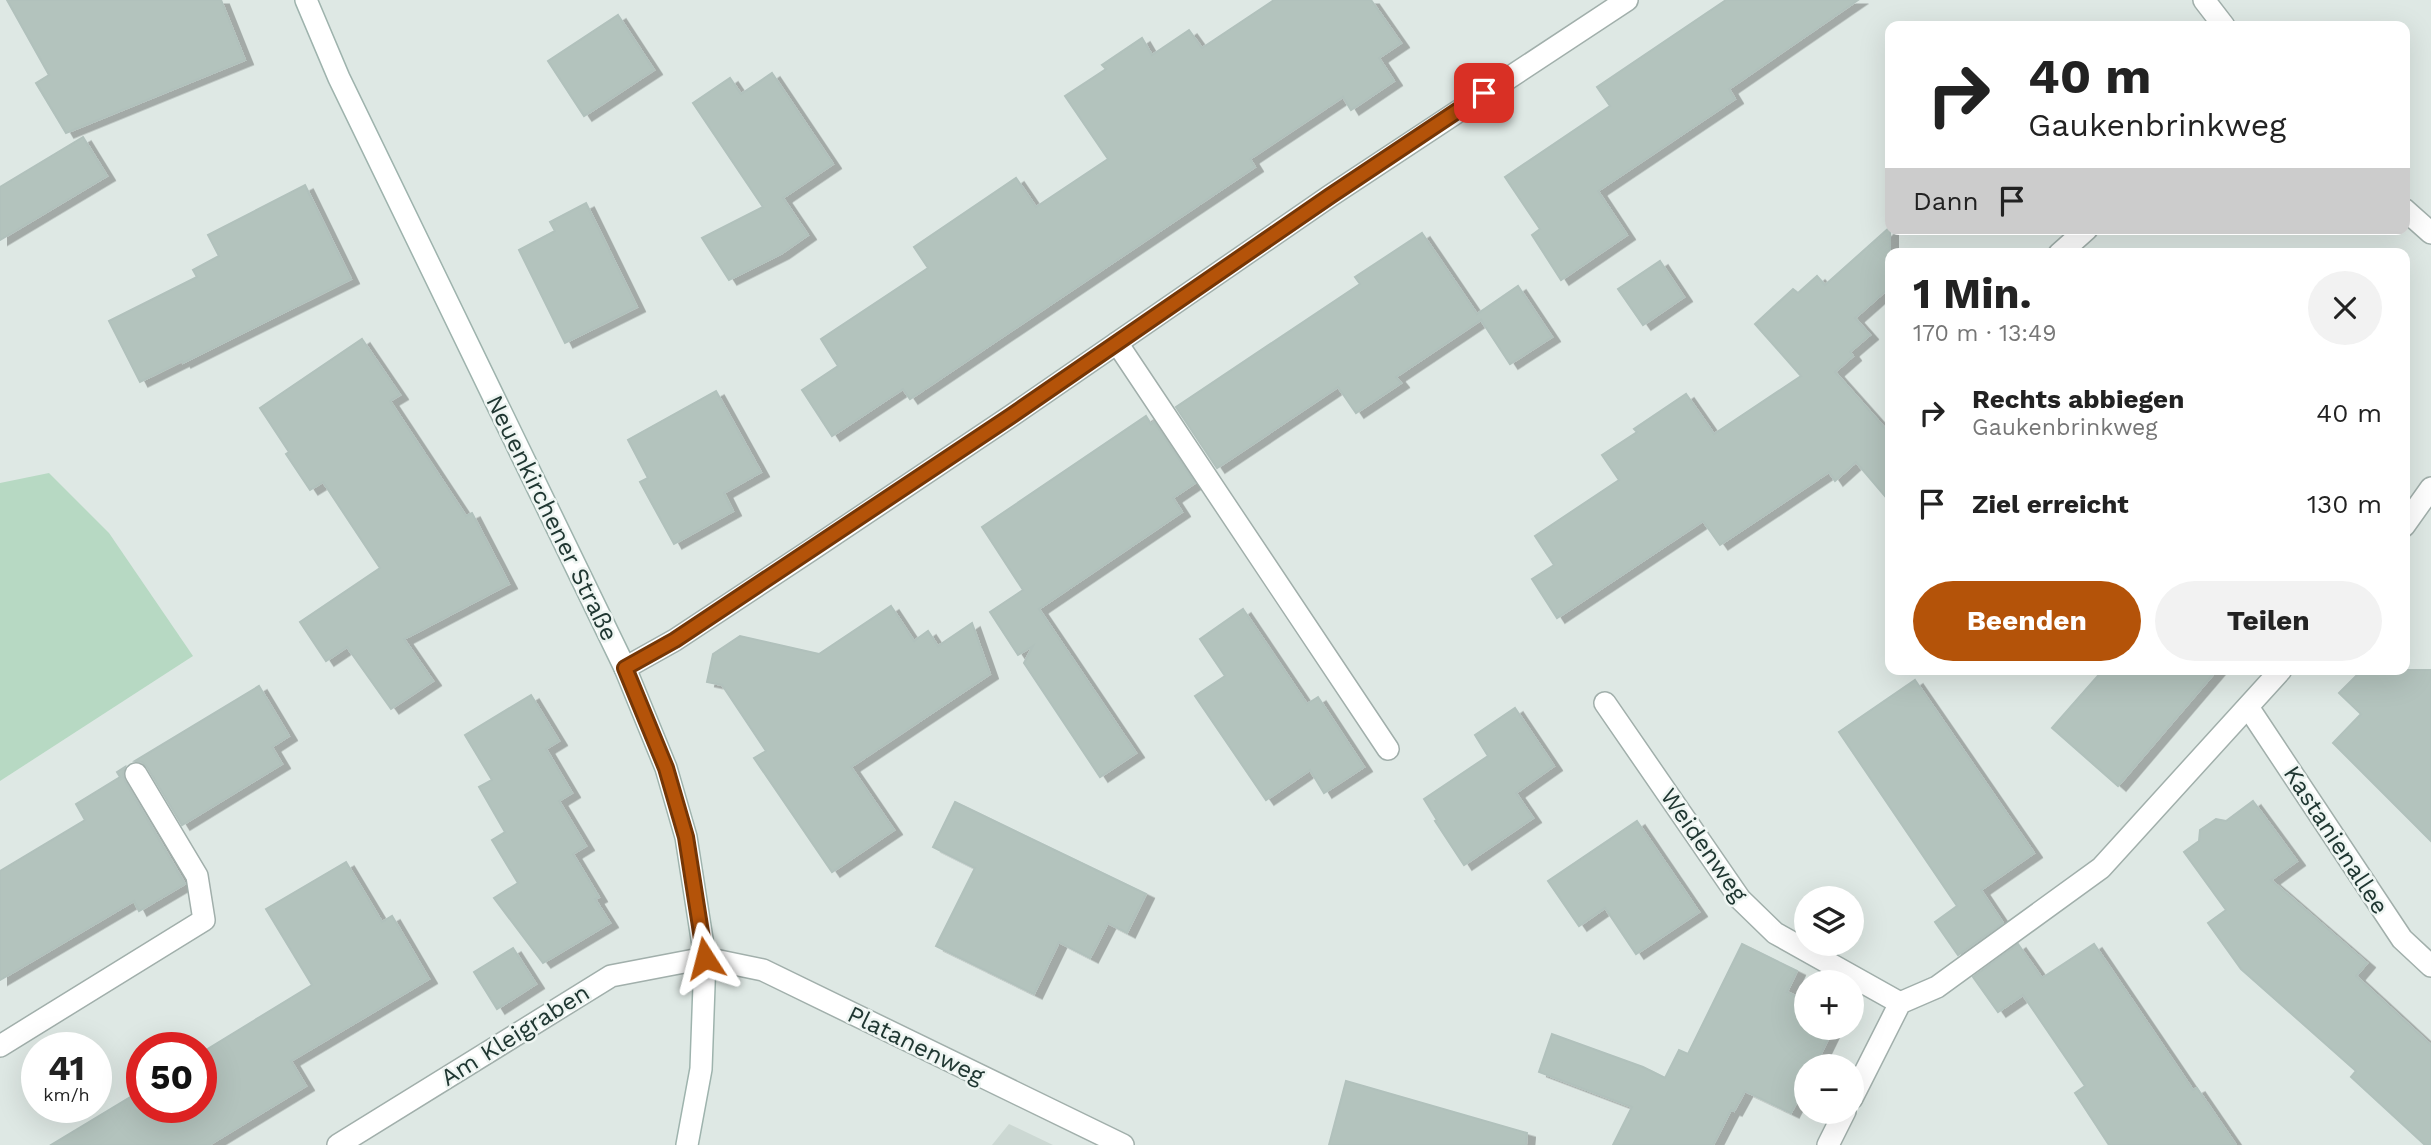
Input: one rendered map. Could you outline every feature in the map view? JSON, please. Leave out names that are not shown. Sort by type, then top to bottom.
[{"type":"street","name":"Neuenkirchener Straße","points":[[306,0],[345,90],[625,668],[666,768],[686,837],[705,958],[701,1069],[687,1145]]},
{"type":"street","points":[[625,668],[675,640],[1117,343],[1330,196],[1627,0]]},
{"type":"street","points":[[2204,0],[2220,21]]},
{"type":"street","points":[[2410,214],[2431,233]]},
{"type":"street","points":[[2066,248],[2080,235]]},
{"type":"street","points":[[1117,343],[1388,749]]},
{"type":"street","points":[[2410,518],[2431,488]]},
{"type":"street","points":[[1864,1074],[1899,1003],[1937,987],[2101,868],[2277,675]]},
{"type":"street","name":"Weidenweg","points":[[1605,703],[1740,899],[1775,933],[1899,1003]]},
{"type":"street","name":"Kastanienallee","points":[[2248,707],[2402,939],[2431,966]]},
{"type":"street","points":[[0,1046],[204,920],[197,876],[136,774]]},
{"type":"street","name":"Am Kleigraben","points":[[338,1145],[611,976],[705,958]]},
{"type":"street","name":"Platanenweg","points":[[705,958],[763,970],[1123,1145]]},
{"type":"street","points":[[1828,1145],[1838,1124]]},
{"type":"shaded area","points":[[1009,1124],[1053,1145],[992,1145]]},
{"type":"green space","points":[[49,473],[109,533],[193,656],[0,781],[0,483]]},
{"type":"building","points":[[7,0],[221,0],[245,60],[66,133],[36,83],[49,75]]},
{"type":"building","points":[[1274,0],[1371,0],[1401,43],[1379,58],[1394,81],[1351,110],[1343,97],[1250,159],[1255,167],[910,399],[903,389],[832,436],[802,390],[838,366],[821,339],[928,268],[914,247],[1016,178],[1036,207],[1108,159],[1065,96],[1106,69],[1102,65],[1142,38],[1152,55],[1189,30],[1202,48]]},
{"type":"building","points":[[1726,0],[1858,0],[1729,89],[1735,99],[1598,191],[1627,235],[1561,280],[1532,235],[1540,229],[1505,177],[1610,106],[1597,87]]},
{"type":"building","points":[[618,15],[654,70],[584,116],[548,61]]},
{"type":"building","points":[[772,73],[833,164],[783,198],[808,235],[781,254],[729,280],[702,238],[763,207],[693,103],[730,78],[741,94]]},
{"type":"building","points":[[83,137],[107,176],[0,240],[0,187]]},
{"type":"building","points":[[305,185],[351,279],[140,382],[109,321],[197,277],[193,270],[219,256],[208,235]]},
{"type":"building","points":[[586,203],[637,307],[565,343],[519,250],[555,231],[550,222]]},
{"type":"building","points":[[1885,231],[1885,235],[1890,235],[1890,248],[1885,248],[1885,291],[1855,318],[1870,335],[1850,352],[1853,356],[1835,372],[1885,428],[1885,496],[1856,462],[1835,481],[1829,472],[1720,545],[1703,521],[1557,618],[1532,579],[1554,565],[1535,536],[1619,480],[1602,455],[1637,432],[1634,429],[1686,394],[1714,434],[1801,376],[1755,324],[1793,289],[1798,293],[1817,276],[1825,285]]},
{"type":"building","points":[[1422,233],[1477,314],[1518,286],[1552,337],[1510,364],[1481,320],[1396,377],[1401,383],[1356,413],[1338,387],[1217,468],[1176,407],[1360,284],[1355,277]]},
{"type":"building","points":[[1660,261],[1684,297],[1643,325],[1618,289]]},
{"type":"building","points":[[362,339],[400,395],[390,401],[466,516],[472,513],[509,584],[404,639],[433,681],[391,709],[347,647],[326,661],[300,622],[380,568],[323,482],[310,490],[260,408]]},
{"type":"building","points":[[716,391],[761,472],[724,493],[733,511],[674,544],[640,482],[648,478],[628,440]]},
{"type":"building","points":[[1146,416],[1151,424],[1154,422],[1195,483],[1173,498],[1182,512],[1039,609],[1136,753],[1100,777],[1024,663],[1033,646],[1018,655],[990,612],[1023,590],[982,527]]},
{"type":"building","points":[[891,606],[914,641],[928,631],[938,646],[972,623],[990,674],[851,767],[894,830],[832,872],[754,758],[766,751],[722,685],[707,682],[713,654],[740,636],[819,654]]},
{"type":"building","points":[[1243,609],[1307,704],[1318,697],[1364,767],[1324,793],[1310,770],[1266,800],[1195,696],[1225,676],[1200,639]]},
{"type":"building","points":[[2410,670],[2431,670],[2431,841],[2333,743],[2361,714],[2339,693],[2357,675],[2410,675]]},
{"type":"building","points":[[2099,675],[2213,675],[2118,786],[2052,728]]},
{"type":"building","points":[[1915,680],[2034,853],[1981,890],[2003,923],[1958,955],[1935,922],[1957,906],[1839,732]]},
{"type":"building","points":[[259,686],[289,736],[272,747],[282,764],[182,825],[147,767],[142,762],[135,761]]},
{"type":"building","points":[[531,695],[559,741],[546,749],[572,793],[559,801],[586,846],[573,854],[599,897],[595,899],[610,923],[543,963],[494,898],[518,883],[492,840],[505,832],[479,787],[492,780],[465,735]]},
{"type":"building","points":[[1515,708],[1554,766],[1516,793],[1533,818],[1464,865],[1424,799],[1488,756],[1475,735]]},
{"type":"building","points":[[125,767],[125,781],[185,884],[139,911],[134,901],[0,980],[0,871],[85,820],[76,804],[120,777],[117,772]]},
{"type":"building","points":[[2253,801],[2297,861],[2271,880],[2367,963],[2356,976],[2431,1045],[2431,1145],[2425,1145],[2351,1077],[2356,1071],[2241,969],[2208,923],[2226,910],[2184,852],[2199,841],[2200,830],[2216,819],[2226,821]]},
{"type":"building","points":[[955,802],[1146,894],[1127,933],[1108,923],[1090,958],[1059,942],[1034,994],[936,946],[975,868],[933,847]]},
{"type":"building","points":[[1637,821],[1699,912],[1636,954],[1605,908],[1579,926],[1548,881]]},
{"type":"building","points":[[346,862],[382,922],[392,916],[429,979],[291,1061],[306,1086],[209,1145],[51,1145],[87,1123],[112,1123],[112,1108],[126,1100],[126,1123],[217,1123],[217,1043],[312,985],[266,909]]},
{"type":"building","points":[[1742,944],[1795,970],[1787,992],[1794,995],[1794,1040],[1828,1040],[1821,1054],[1794,1054],[1794,1107],[1791,1113],[1745,1091],[1734,1111],[1731,1110],[1713,1145],[1613,1145],[1632,1107],[1539,1072],[1552,1034],[1643,1067],[1665,1078],[1679,1050],[1688,1054]]},
{"type":"building","points":[[2018,944],[2042,978],[2094,944],[2193,1090],[2197,1088],[2236,1145],[2109,1145],[2075,1093],[2085,1086],[2023,995],[1998,1012],[1973,977]]},
{"type":"building","points":[[513,948],[536,984],[497,1009],[474,972]]},
{"type":"building","points":[[1346,1081],[1527,1133],[1526,1145],[1329,1145]]},
{"type":"route","points":[[705,958],[686,837],[666,768],[625,668],[675,640],[991,430],[1484,93]]}]
